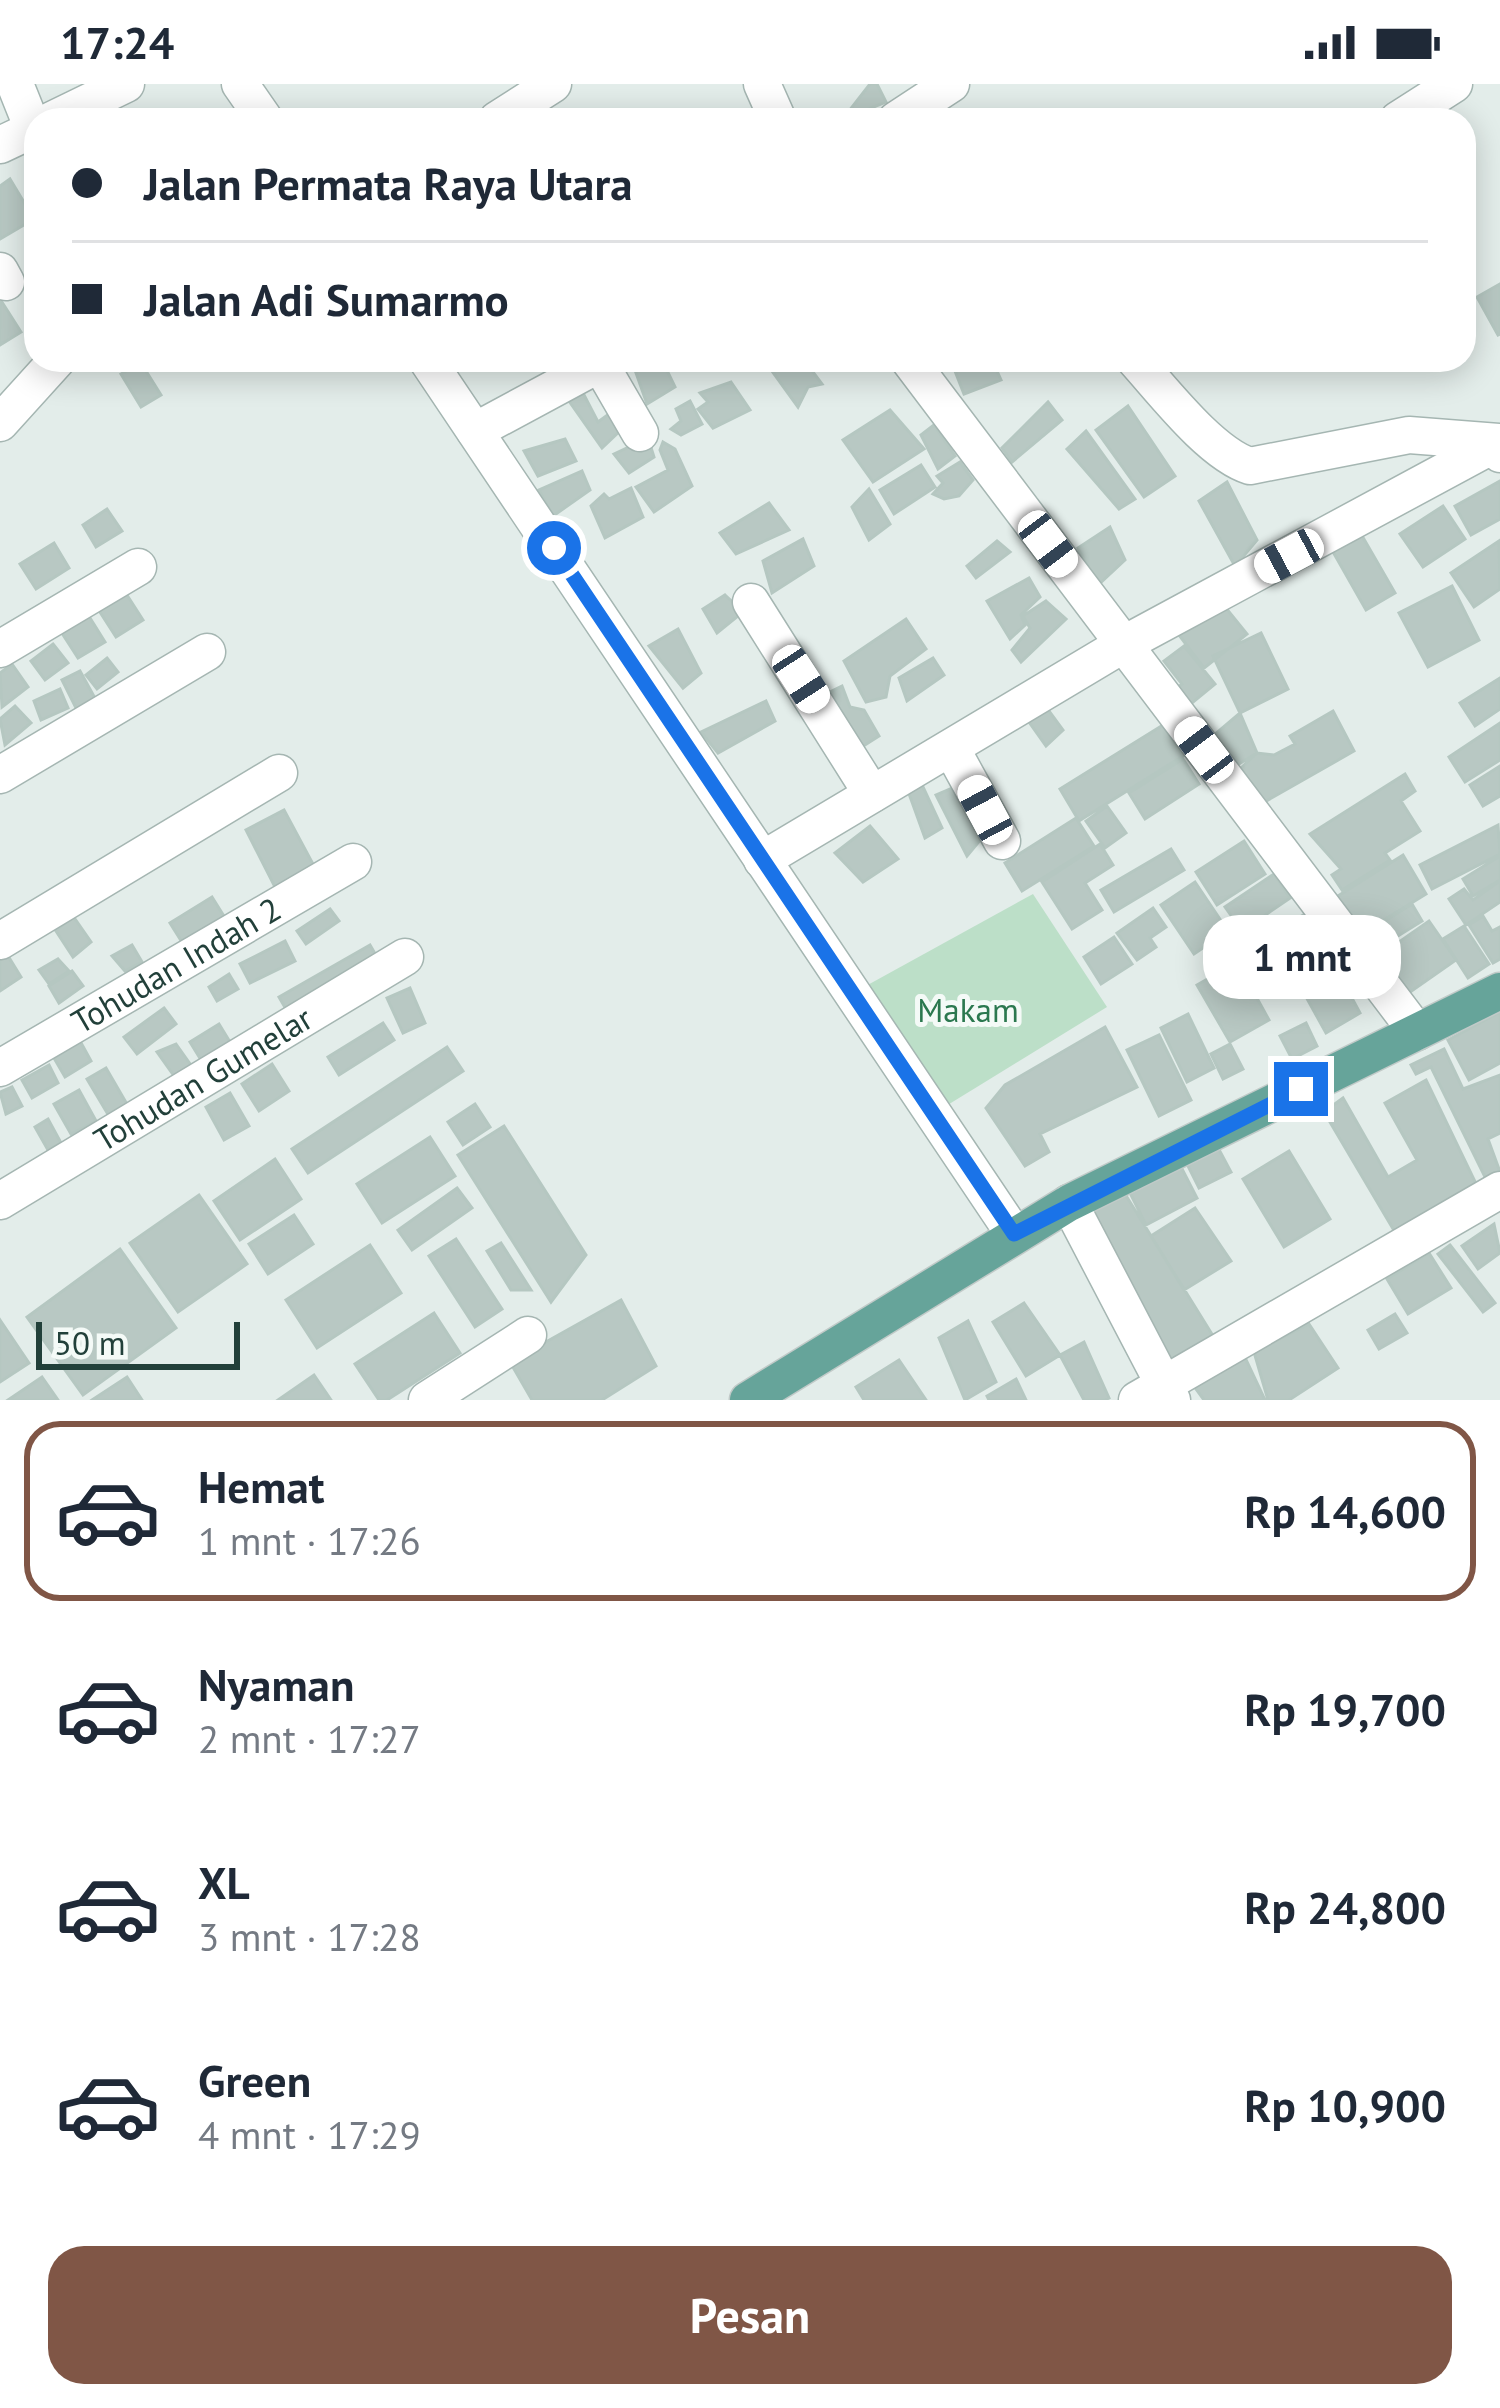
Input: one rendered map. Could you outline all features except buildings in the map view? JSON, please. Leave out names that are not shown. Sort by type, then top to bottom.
[{"type":"main road","points":[[748,1400],[1069,1203],[1500,991]]},
{"type":"street","points":[[515,108],[553,84]]},
{"type":"street","points":[[914,108],[951,84]]},
{"type":"street","points":[[1417,108],[1454,84]]},
{"type":"street","points":[[90,108],[120,97]]},
{"type":"street","points":[[0,423],[46,372]]},
{"type":"street","points":[[435,372],[1014,1234]]},
{"type":"street","points":[[475,431],[585,372]]},
{"type":"street","points":[[609,372],[640,433]]},
{"type":"street","points":[[918,372],[1417,1032]]},
{"type":"street","points":[[1146,372],[1180,411],[1238,462],[1250,466],[1409,435],[1457,435],[1498,446]]},
{"type":"street","points":[[762,860],[1124,644],[1498,446]]},
{"type":"street","points":[[0,649],[138,567]]},
{"type":"street","points":[[751,602],[872,794]]},
{"type":"street","points":[[0,775],[208,652]]},
{"type":"street","points":[[951,748],[1002,841]]},
{"type":"street","points":[[0,941],[279,772]]},
{"type":"street","name":"Tohudan Indah 2","points":[[0,1068],[352,862]]},
{"type":"street","name":"Tohudan Gumelar","points":[[0,1201],[405,957]]},
{"type":"street","points":[[1069,1203],[1157,1394],[1500,1190]]},
{"type":"street","points":[[428,1400],[528,1335]]},
{"type":"green space","name":"Makam","points":[[1033,894],[1107,1007],[946,1106],[864,987]]},
{"type":"route","points":[[554,548],[1014,1234],[1301,1089]]}]
